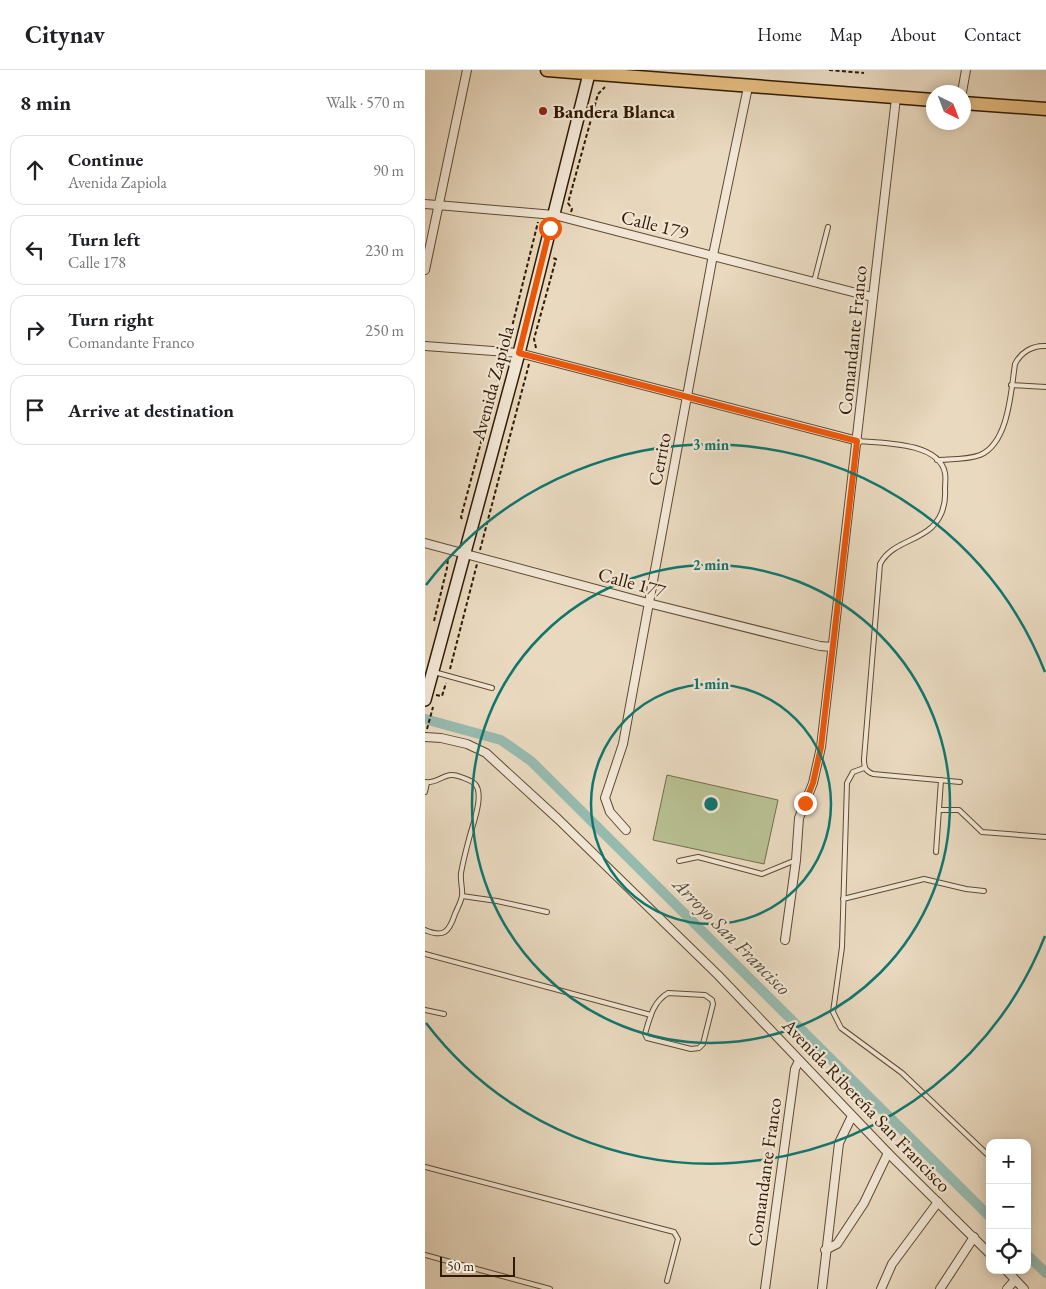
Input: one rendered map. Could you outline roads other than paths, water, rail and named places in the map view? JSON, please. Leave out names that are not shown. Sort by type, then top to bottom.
[{"type":"main road","points":[[547,70],[591,71],[608,75],[926,100]]},
{"type":"main road","name":"Avenida Zapiola","points":[[429,701],[433,671],[519,353],[591,71]]},
{"type":"main road","points":[[971,104],[1046,109]]},
{"type":"street","points":[[425,270],[467,70]]},
{"type":"street","points":[[963,85],[966,70]]},
{"type":"street","name":"Cerrito","points":[[626,830],[610,812],[605,798],[623,744],[713,255],[749,87]]},
{"type":"street","name":"Comandante Franco","points":[[785,940],[796,860],[799,818],[813,783],[821,747],[896,98]]},
{"type":"street","name":"Calle 179","points":[[425,204],[539,213],[569,218],[872,297]]},
{"type":"street","points":[[425,346],[519,353],[857,441]]},
{"type":"street","name":"Calle 177","points":[[425,543],[465,552],[648,603],[820,646],[832,646]]},
{"type":"street","name":"Avenida Ribereña San Francisco","points":[[426,733],[475,747],[499,764],[718,975],[888,1153],[986,1250]]},
{"type":"street","name":"Comandante Franco","points":[[765,1289],[795,1069],[799,1061]]},
{"type":"street","points":[[821,1289],[839,1143],[852,1116]]},
{"type":"street","points":[[825,1250],[837,1244],[864,1203],[888,1153]]},
{"type":"street","points":[[881,1289],[892,1264],[938,1202]]},
{"type":"street","points":[[940,1289],[974,1237]]},
{"type":"street","points":[[1010,1274],[1024,1289]]},
{"type":"street","points":[[1007,1289],[1015,1280]]},
{"type":"lane","points":[[814,282],[828,227]]},
{"type":"lane","points":[[937,460],[970,457],[980,455],[989,450],[1002,430],[1006,419],[1017,359],[1031,348],[1040,345],[1046,346]]},
{"type":"lane","points":[[1011,385],[1046,387]]},
{"type":"lane","points":[[857,441],[911,446],[928,453],[937,460],[945,473],[945,498],[940,518],[923,534],[889,551],[881,564],[864,768],[868,773],[873,774],[960,782]]},
{"type":"lane","points":[[433,671],[492,688]]},
{"type":"lane","points":[[864,768],[853,772],[847,783],[842,947],[833,1012],[841,1028],[902,1074],[986,1153]]},
{"type":"lane","points":[[425,792],[426,782],[454,774],[470,780],[476,785],[480,797],[461,876],[462,896],[451,926],[443,934],[425,930]]},
{"type":"lane","points":[[936,852],[941,780]]},
{"type":"lane","points":[[939,810],[959,810],[982,832],[1046,837]]},
{"type":"lane","points":[[679,861],[698,858],[762,874],[796,860]]},
{"type":"lane","points":[[843,899],[924,880],[984,891]]},
{"type":"lane","points":[[462,896],[497,901],[547,912]]},
{"type":"lane","points":[[425,954],[651,1015]]},
{"type":"lane","points":[[668,993],[705,995],[712,1000],[713,1004],[703,1044],[696,1049],[647,1038],[645,1034],[651,1015],[660,998],[668,993]]},
{"type":"lane","points":[[425,1010],[443,1014]]},
{"type":"lane","points":[[425,1167],[674,1232],[678,1240],[667,1281]]},
{"type":"lane","points":[[425,1255],[550,1289]]},
{"type":"waterway","name":"Arroyo San Francisco","points":[[425,719],[501,740],[531,761],[986,1213]]},
{"type":"waterway","name":"Arroyo San Francisco","points":[[1031,1259],[1046,1273]]},
{"type":"place","name":"Bandera Blanca","points":[[543,111]]}]
